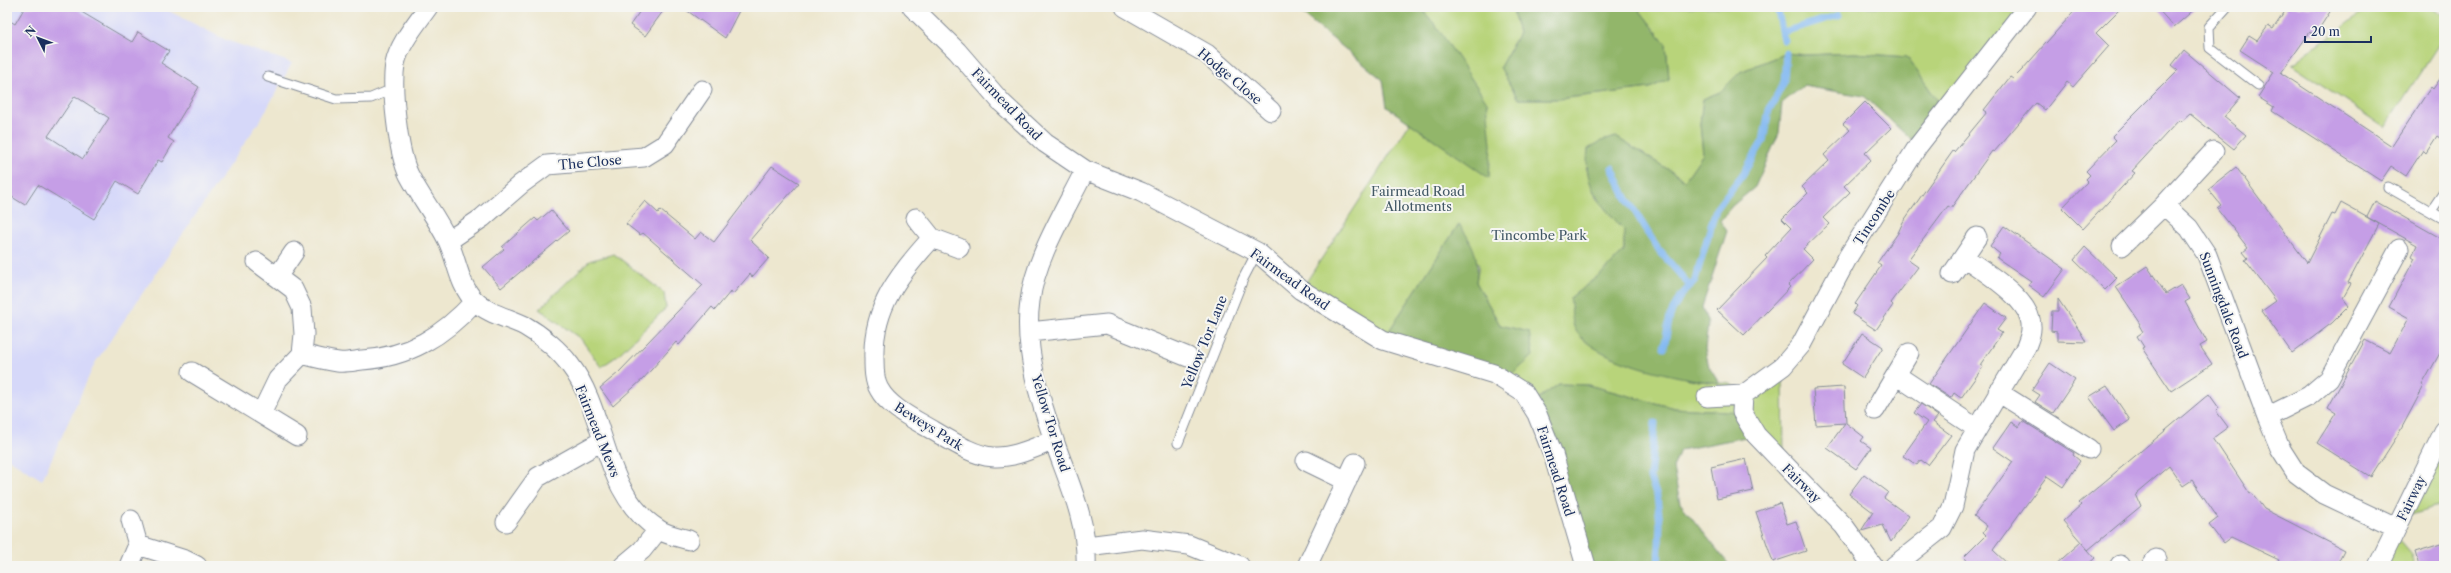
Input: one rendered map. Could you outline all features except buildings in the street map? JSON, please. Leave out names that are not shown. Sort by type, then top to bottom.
[{"type":"street","name":"Fairmead Mews","points":[[428,7],[409,34],[396,64],[395,88],[399,136],[409,174],[448,241],[461,278],[475,301],[497,315],[526,327],[552,346],[570,366],[586,394],[616,479],[636,510],[658,530],[689,540]]},
{"type":"street","name":"Fairmead Road","points":[[912,7],[957,51],[1002,103],[1044,143],[1085,170],[1141,192],[1257,252],[1302,290],[1383,340],[1494,374],[1524,393],[1537,414],[1553,454],[1586,566]]},
{"type":"street","name":"Hodge Close","points":[[1125,7],[1207,54],[1271,111]]},
{"type":"street","name":"Tincombe","points":[[1743,395],[1783,366],[1801,345],[1849,255],[1918,146],[2027,7]]},
{"type":"street","name":"The Close","points":[[448,241],[482,218],[521,184],[547,165],[644,157],[665,144],[702,90]]},
{"type":"street","points":[[2122,246],[2164,205],[2214,151]]},
{"type":"street","name":"Yellow Tor Road","points":[[1085,170],[1039,266],[1030,301],[1029,332],[1036,383],[1054,440],[1077,504],[1087,546],[1086,566]]},
{"type":"street","name":"Sunningdale Road","points":[[2164,205],[2189,228],[2207,255],[2267,417],[2280,448],[2296,473],[2324,494],[2396,528]]},
{"type":"street","points":[[916,218],[932,238],[959,248]]},
{"type":"street","points":[[1952,274],[1977,237]]},
{"type":"street","name":"Beweys Park","points":[[932,238],[895,281],[881,310],[873,340],[874,372],[879,389],[896,407],[970,452],[990,458],[1006,457],[1026,452],[1054,440]]},
{"type":"street","points":[[277,277],[294,252]]},
{"type":"street","points":[[1894,566],[1942,528],[1954,506],[1965,450],[1976,428],[2026,347],[2032,328],[2026,309],[2013,293],[1964,257]]},
{"type":"street","points":[[257,262],[293,289],[302,308],[304,334],[302,354],[278,379],[262,414]]},
{"type":"street","points":[[2267,417],[2309,396],[2329,379],[2398,263]]},
{"type":"street","points":[[302,354],[339,362],[375,360],[401,355],[435,337],[456,322],[475,301]]},
{"type":"street","points":[[1029,332],[1106,324],[1188,357]]},
{"type":"street","points":[[1875,410],[1909,353]]},
{"type":"street","points":[[192,372],[297,436]]},
{"type":"street","points":[[1896,376],[1976,428]]},
{"type":"street","points":[[1998,392],[2089,449]]},
{"type":"street","points":[[1707,397],[1743,395]]},
{"type":"street","name":"Fairway","points":[[1743,395],[1742,412],[1756,435],[1844,526],[1873,566]]},
{"type":"street","name":"Fairway","points":[[2378,566],[2443,434]]},
{"type":"street","points":[[506,522],[538,477],[602,441]]},
{"type":"street","points":[[1306,461],[1346,481]]},
{"type":"street","points":[[1307,566],[1355,463]]},
{"type":"street","points":[[129,566],[138,545],[131,520]]},
{"type":"street","points":[[623,566],[642,550],[658,530]]},
{"type":"street","points":[[1087,546],[1142,539],[1189,545],[1240,566]]},
{"type":"street","points":[[138,545],[185,560],[197,566]]},
{"type":"lane","points":[[2227,7],[2209,27],[2210,48],[2258,85]]},
{"type":"lane","points":[[268,77],[336,99],[371,98],[395,88]]},
{"type":"lane","points":[[2388,186],[2444,219]]},
{"type":"lane","points":[[2431,211],[2444,192]]},
{"type":"lane","name":"Yellow Tor Lane","points":[[1178,443],[1243,279],[1257,252]]},
{"type":"shaded area","points":[[7,7],[161,7],[226,40],[292,63],[263,116],[95,363],[42,480],[7,458]]},
{"type":"green space","points":[[1294,7],[1420,7],[1437,27],[1487,102],[1491,145],[1489,178],[1387,107],[1383,80]]},
{"type":"green space","name":"Tincombe Park","points":[[1420,7],[1512,7],[1519,33],[1500,67],[1518,99],[1558,99],[1650,88],[1669,79],[1666,44],[1637,7],[1772,7],[1775,13],[1783,12],[1783,7],[2027,7],[1944,110],[1907,57],[1855,53],[1805,55],[1786,53],[1740,72],[1720,92],[1703,99],[1700,124],[1703,154],[1685,180],[1616,137],[1586,167],[1596,198],[1624,230],[1624,251],[1607,269],[1570,298],[1656,371],[1699,381],[1731,384],[1743,395],[1783,366],[1784,465],[1742,412],[1674,408],[1588,385],[1559,384],[1531,404],[1505,381],[1529,332],[1500,325],[1476,282],[1479,266],[1459,224],[1383,340],[1301,290],[1410,123],[1489,177],[1437,27]]},
{"type":"green space","points":[[1512,7],[1637,7],[1666,44],[1669,79],[1650,88],[1558,99],[1518,99],[1500,67],[1519,33]]},
{"type":"green space","points":[[2369,7],[2431,7],[2444,15],[2444,36],[2385,127],[2292,65]]},
{"type":"green space","points":[[1786,53],[1805,55],[1855,53],[1907,57],[1944,110],[1918,146],[1864,96],[1803,86],[1782,103],[1779,133],[1755,187],[1732,206],[1720,221],[1727,231],[1702,307],[1708,324],[1705,349],[1709,367],[1719,383],[1685,378],[1642,368],[1602,352],[1586,342],[1574,328],[1570,298],[1607,269],[1624,251],[1624,230],[1601,203],[1591,185],[1587,163],[1588,149],[1601,141],[1616,137],[1685,180],[1703,154],[1700,124],[1703,99],[1720,92],[1740,72]]},
{"type":"green space","points":[[1459,224],[1472,245],[1476,258],[1476,282],[1500,325],[1529,332],[1533,356],[1505,381],[1383,340]]},
{"type":"green space","points":[[614,254],[664,293],[666,308],[617,356],[601,367],[581,339],[539,309],[589,261]]},
{"type":"green space","points":[[1559,384],[1588,385],[1674,408],[1742,412],[1756,435],[1680,450],[1673,468],[1680,503],[1730,566],[1589,566],[1531,404]]},
{"type":"green space","points":[[2444,436],[2444,504],[2401,517]]},
{"type":"green space","points":[[2393,533],[2411,554],[2415,566],[2378,566]]},
{"type":"waterway","points":[[1777,7],[1784,40]]},
{"type":"waterway","points":[[1783,32],[1839,15]]},
{"type":"waterway","points":[[1664,348],[1670,316],[1679,298],[1695,280],[1716,209],[1743,174],[1763,141],[1769,110],[1784,82],[1786,53]]},
{"type":"waterway","points":[[1612,168],[1626,197],[1658,249],[1690,286]]},
{"type":"waterway","points":[[1655,423],[1650,478],[1657,496],[1660,524],[1658,566]]},
{"type":"park label","name":"Fairmead Road Allotments","points":[[1418,198]]}]
